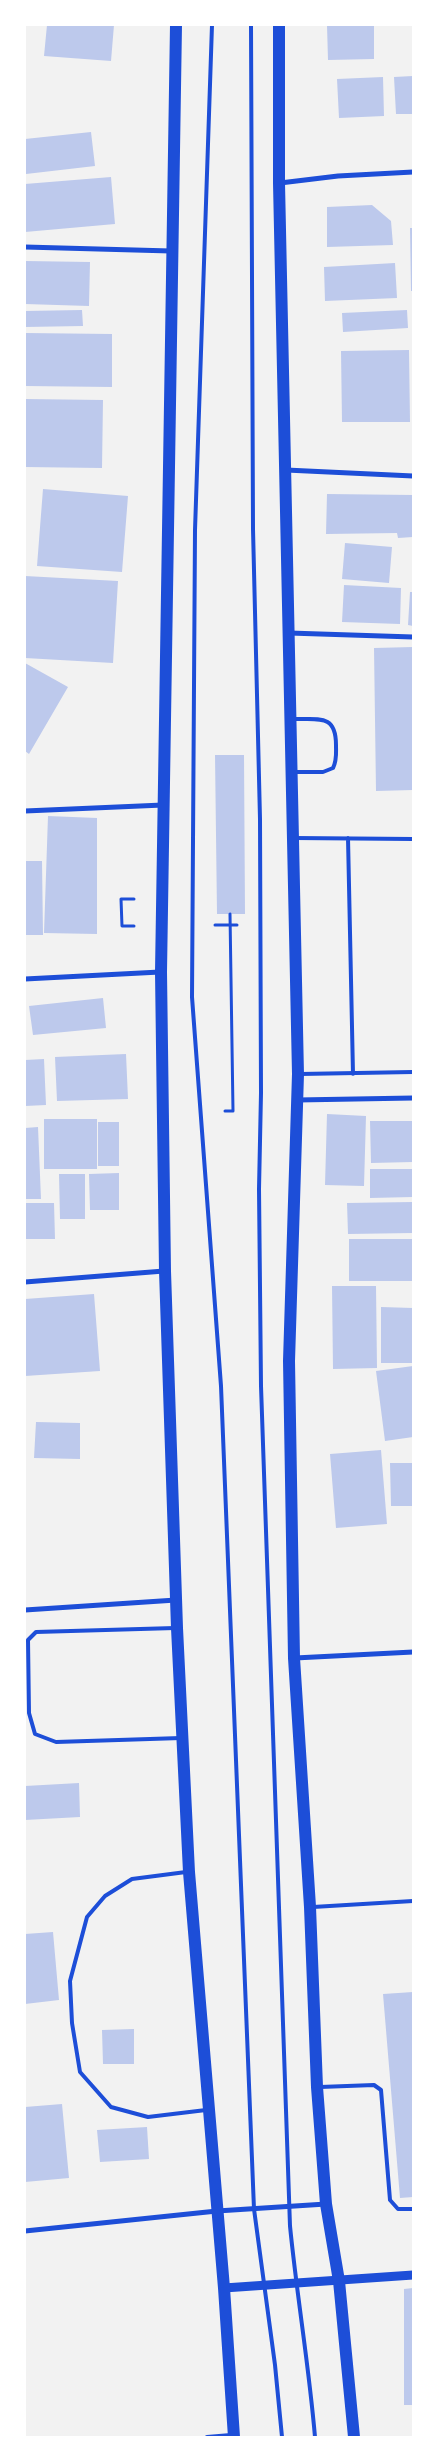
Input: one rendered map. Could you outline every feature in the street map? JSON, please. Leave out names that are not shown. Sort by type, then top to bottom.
[{"type":"main road","points":[[176,25],[161,972],[165,1271],[177,1628],[189,1872],[224,2288],[234,2436]]},
{"type":"main road","points":[[278,25],[279,184],[298,1074],[289,1361],[294,1658],[310,1907],[317,2087],[326,2204],[339,2281],[354,2437]]},
{"type":"street","points":[[279,184],[338,176],[413,172]]},
{"type":"street","points":[[25,247],[172,252]]},
{"type":"street","points":[[285,470],[413,476]]},
{"type":"street","points":[[289,633],[413,638]]},
{"type":"street","points":[[25,811],[164,805]]},
{"type":"street","points":[[25,979],[161,972]]},
{"type":"street","points":[[297,1100],[413,1098]]},
{"type":"street","points":[[25,1282],[165,1271]]},
{"type":"street","points":[[25,1610],[176,1600]]},
{"type":"street","points":[[294,1658],[413,1652]]},
{"type":"street","points":[[25,2231],[217,2211],[326,2204]]},
{"type":"street","points":[[224,2288],[263,2284],[339,2281],[413,2274]]},
{"type":"lane","points":[[212,25],[195,530],[191,821],[192,997],[221,1386],[254,2209],[275,2365],[282,2437]]},
{"type":"lane","points":[[251,25],[253,529],[260,819],[262,1092],[259,1189],[261,1386],[290,2207],[296,2282],[316,2437]]},
{"type":"lane","points":[[290,719],[328,721],[333,724],[336,732],[336,761],[333,768],[323,772],[291,772]]},
{"type":"lane","points":[[292,838],[413,839]]},
{"type":"lane","points":[[348,838],[353,1074]]},
{"type":"lane","points":[[298,1074],[413,1072]]},
{"type":"lane","points":[[177,1628],[36,1632],[28,1640],[29,1713],[35,1734],[56,1742],[183,1738]]},
{"type":"lane","points":[[189,1872],[132,1879],[105,1896],[87,1917],[70,1981],[72,2023],[80,2072],[111,2107],[148,2117],[208,2110]]},
{"type":"lane","points":[[310,1907],[413,1900]]},
{"type":"lane","points":[[317,2087],[374,2085],[381,2090],[390,2200],[398,2209],[413,2209]]},
{"type":"lane","points":[[207,2437],[234,2436]]},
{"type":"path","points":[[216,1110],[233,1111],[230,914]]},
{"type":"path","points":[[205,925],[243,925]]},
{"type":"path","points":[[122,926],[141,926]]},
{"type":"building","points":[[47,25],[114,25],[111,61],[44,56]]},
{"type":"building","points":[[327,25],[374,25],[374,59],[328,60]]},
{"type":"building","points":[[413,76],[413,114],[396,114],[394,77]]},
{"type":"building","points":[[383,77],[384,116],[339,118],[337,79]]},
{"type":"building","points":[[91,132],[95,166],[26,174],[25,139]]},
{"type":"building","points":[[111,177],[115,224],[25,232],[25,184]]},
{"type":"building","points":[[372,205],[391,221],[393,245],[327,247],[327,207]]},
{"type":"building","points":[[410,228],[413,228],[413,291],[411,291]]},
{"type":"building","points":[[25,261],[90,262],[89,306],[25,304]]},
{"type":"building","points":[[395,263],[397,298],[325,301],[324,267]]},
{"type":"building","points":[[82,310],[83,326],[25,327],[25,311]]},
{"type":"building","points":[[407,310],[408,328],[343,332],[342,313]]},
{"type":"building","points":[[25,333],[112,334],[112,387],[25,386]]},
{"type":"building","points":[[409,350],[410,422],[342,422],[341,351]]},
{"type":"building","points":[[25,399],[103,400],[102,468],[25,467]]},
{"type":"building","points":[[43,489],[128,496],[122,572],[37,566]]},
{"type":"building","points":[[327,494],[413,495],[413,537],[398,538],[397,533],[326,534]]},
{"type":"building","points":[[345,543],[392,547],[389,583],[342,579]]},
{"type":"building","points":[[25,576],[118,581],[113,663],[25,658]]},
{"type":"building","points":[[344,585],[401,588],[400,624],[342,622]]},
{"type":"building","points":[[410,592],[413,592],[413,626],[408,625]]},
{"type":"building","points":[[413,647],[413,790],[376,791],[374,648]]},
{"type":"building","points":[[25,663],[68,687],[29,754],[25,751]]},
{"type":"building","points":[[215,755],[244,755],[245,914],[217,914]]},
{"type":"building","points":[[48,816],[97,818],[97,934],[44,933]]},
{"type":"building","points":[[25,861],[42,861],[43,935],[25,935]]},
{"type":"building","points":[[103,998],[106,1028],[33,1035],[29,1006]]},
{"type":"building","points":[[126,1054],[128,1099],[57,1101],[55,1057]]},
{"type":"building","points":[[44,1059],[46,1105],[25,1106],[25,1060]]},
{"type":"building","points":[[327,1114],[366,1116],[364,1186],[325,1185]]},
{"type":"building","points":[[44,1119],[97,1119],[97,1169],[44,1169]]},
{"type":"building","points":[[370,1121],[413,1121],[413,1162],[371,1163]]},
{"type":"building","points":[[98,1122],[119,1122],[119,1166],[98,1166]]},
{"type":"building","points":[[38,1127],[41,1199],[25,1199],[25,1128]]},
{"type":"building","points":[[370,1169],[413,1169],[413,1197],[370,1198]]},
{"type":"building","points":[[119,1173],[119,1210],[90,1210],[89,1174]]},
{"type":"building","points":[[59,1174],[85,1174],[85,1219],[60,1219]]},
{"type":"building","points":[[413,1202],[413,1233],[348,1234],[347,1203]]},
{"type":"building","points":[[25,1203],[54,1203],[55,1239],[25,1239]]},
{"type":"building","points":[[349,1239],[413,1239],[413,1281],[349,1281]]},
{"type":"building","points":[[332,1286],[376,1286],[377,1368],[333,1369]]},
{"type":"building","points":[[94,1294],[100,1371],[25,1376],[25,1299]]},
{"type":"building","points":[[381,1307],[413,1308],[413,1363],[381,1363]]},
{"type":"building","points":[[413,1366],[413,1437],[385,1441],[376,1371]]},
{"type":"building","points":[[36,1422],[80,1423],[80,1459],[34,1458]]},
{"type":"building","points":[[381,1450],[387,1524],[336,1528],[330,1454]]},
{"type":"building","points":[[390,1463],[413,1463],[413,1506],[391,1506]]},
{"type":"building","points":[[79,1783],[80,1817],[25,1820],[25,1786]]},
{"type":"building","points":[[53,1932],[59,2000],[25,2004],[25,1934]]},
{"type":"building","points":[[413,1992],[413,2197],[400,2198],[383,1994]]},
{"type":"building","points":[[134,2029],[134,2064],[103,2064],[102,2030]]},
{"type":"building","points":[[62,2104],[69,2178],[25,2182],[25,2107]]},
{"type":"building","points":[[147,2127],[149,2159],[100,2162],[97,2130]]},
{"type":"building","points":[[413,2288],[413,2405],[404,2405],[404,2289]]}]
